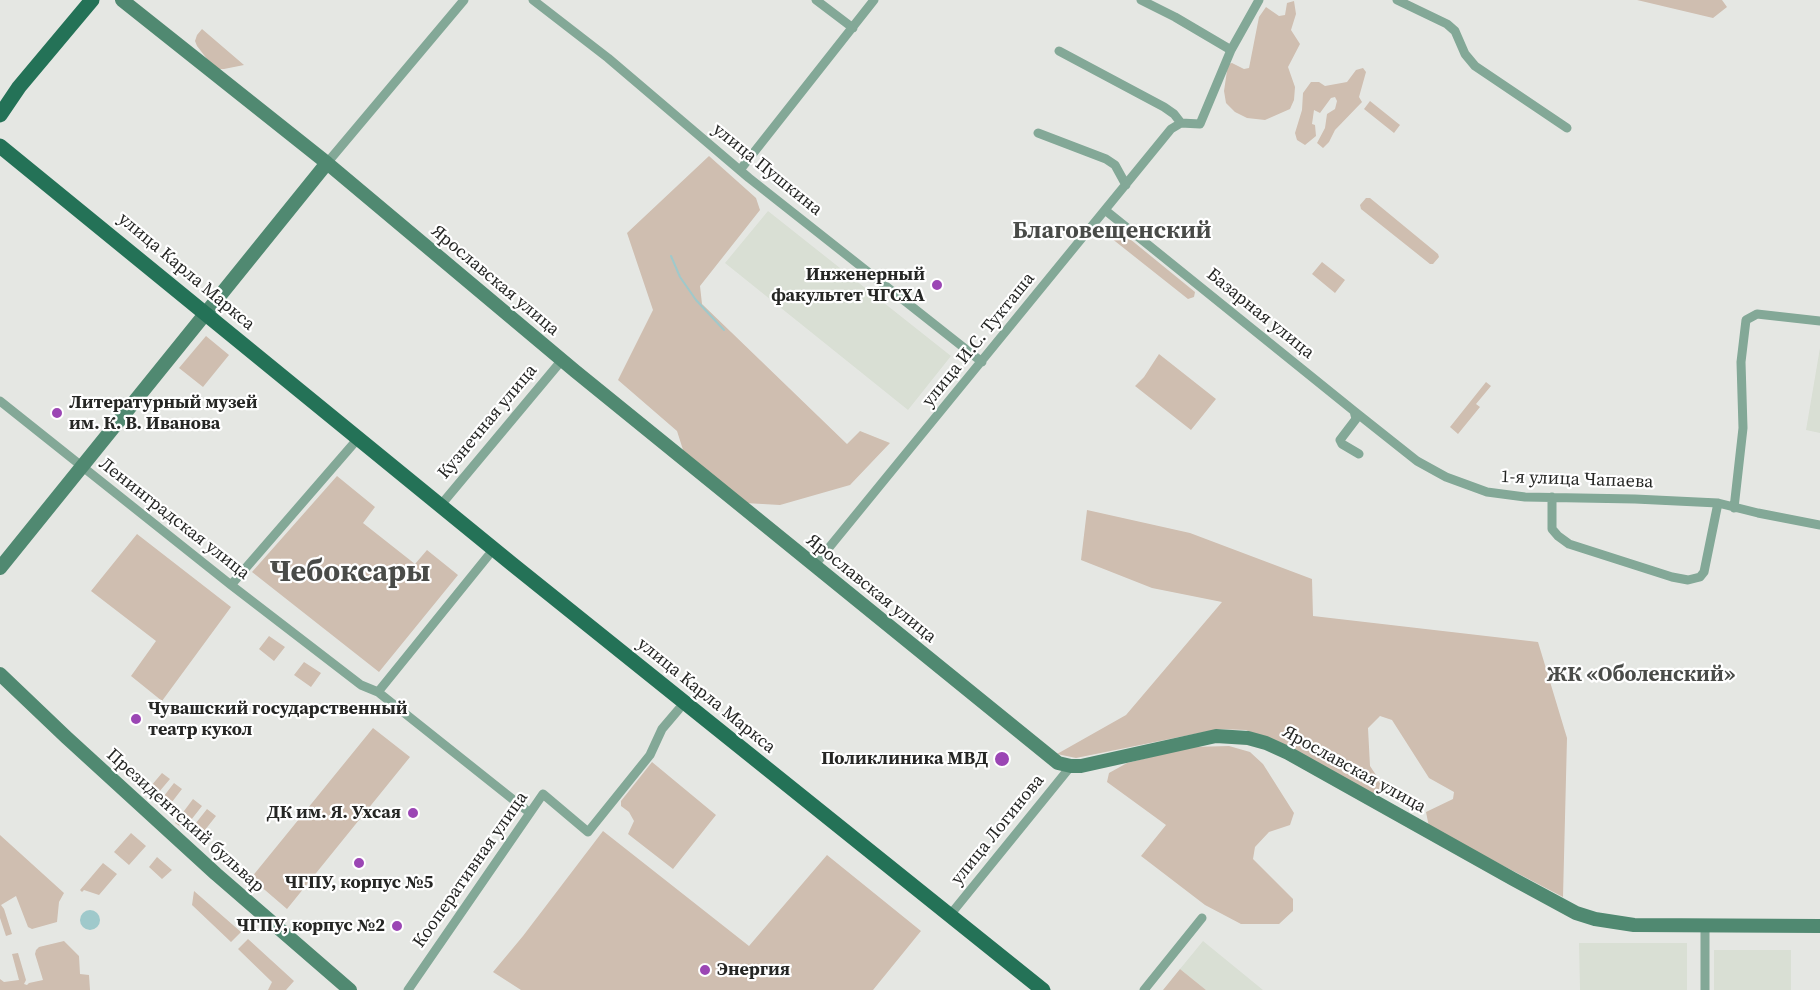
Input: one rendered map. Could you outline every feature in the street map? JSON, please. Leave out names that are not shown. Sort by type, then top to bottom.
[{"type":"main road","points":[[0,98],[79,0]]},
{"type":"main road","points":[[0,115],[20,87],[92,0]]},
{"type":"main road","name":"улица Карла Маркса","points":[[0,146],[681,706]]},
{"type":"main road","name":"улица Карла Маркса","points":[[353,437],[367,456],[488,556],[681,706],[948,919],[1043,990]]},
{"type":"main road","name":"улица Карла Маркса","points":[[948,919],[1029,990]]},
{"type":"street","name":"Ярославская улица","points":[[122,0],[327,163],[562,360],[1058,763],[1071,766],[1097,764],[1216,736],[1248,738],[1288,753],[1576,913],[1612,923],[1820,926]]},
{"type":"street","points":[[143,0],[150,22]]},
{"type":"street","points":[[0,568],[327,163],[464,0]]},
{"type":"street","name":"улица Пушкина","points":[[533,0],[608,58],[740,170],[982,362]]},
{"type":"street","points":[[816,0],[853,28]]},
{"type":"street","points":[[740,170],[874,0]]},
{"type":"street","points":[[1141,0],[1175,16],[1231,50]]},
{"type":"street","points":[[1059,51],[1164,107],[1181,123],[1200,124],[1231,50],[1259,0]]},
{"type":"street","points":[[1397,0],[1448,24],[1455,31],[1465,54],[1475,66],[1567,128]]},
{"type":"street","name":"улица И.С. Тукташа","points":[[814,566],[1171,129],[1181,123]]},
{"type":"street","points":[[1038,133],[1106,159],[1115,165],[1126,185]]},
{"type":"street","name":"Базарная улица","points":[[1105,210],[1354,411]]},
{"type":"street","points":[[1734,508],[1743,428],[1742,362],[1746,320],[1757,314],[1820,321]]},
{"type":"street","name":"Кузнечная улица","points":[[440,506],[562,360]]},
{"type":"street","name":"Ленинградская улица","points":[[0,401],[231,585],[360,685],[378,692],[531,813]]},
{"type":"street","points":[[1354,411],[1356,419],[1340,440],[1342,444],[1359,454]]},
{"type":"street","name":"1-я улица Чапаева","points":[[1354,411],[1417,461],[1446,477],[1493,493],[1520,497],[1718,503],[1820,525]]},
{"type":"street","points":[[231,585],[353,437]]},
{"type":"street","points":[[1552,497],[1552,529],[1569,544],[1688,580],[1700,577],[1704,572],[1718,503]]},
{"type":"street","points":[[378,692],[488,556]]},
{"type":"street","name":"Президентский бульвар","points":[[0,674],[39,718]]},
{"type":"street","name":"Президентский бульвар","points":[[0,687],[39,718],[312,964],[336,990]]},
{"type":"street","name":"Кооперативная улица","points":[[408,990],[543,794],[588,832],[650,755],[663,729],[681,706]]},
{"type":"street","name":"улица Логинова","points":[[948,919],[1071,766]]},
{"type":"street","points":[[1144,990],[1202,918]]},
{"type":"street","points":[[1705,926],[1705,990]]},
{"type":"street","name":"Президентский бульвар","points":[[312,964],[350,990]]},
{"type":"shaded area","points":[[1637,0],[1722,0],[1727,7],[1713,18]]},
{"type":"shaded area","points":[[1294,1],[1296,14],[1291,30],[1300,44],[1288,67],[1295,87],[1294,100],[1290,109],[1265,120],[1247,118],[1235,112],[1226,103],[1224,91],[1228,64],[1232,63],[1244,69],[1249,68],[1259,17],[1266,7],[1279,16],[1285,15],[1287,3]]},
{"type":"shaded area","points":[[202,29],[244,65],[219,69],[211,64],[195,41]]},
{"type":"shaded area","points":[[1363,68],[1366,72],[1359,97],[1362,102],[1335,130],[1329,142],[1323,148],[1317,143],[1325,128],[1327,114],[1335,109],[1337,101],[1335,97],[1331,98],[1320,113],[1314,110],[1312,124],[1315,125],[1316,136],[1305,145],[1297,140],[1295,133],[1302,110],[1303,93],[1311,82],[1319,82],[1325,86],[1347,82],[1356,70]]},
{"type":"shaded area","points":[[1370,101],[1400,125],[1394,133],[1364,109]]},
{"type":"shaded area","points":[[709,156],[756,198],[760,210],[700,286],[702,304],[847,444],[860,431],[890,443],[850,485],[780,505],[745,503],[685,456],[677,431],[618,380],[653,310],[627,233]]},
{"type":"shaded area","points":[[1366,198],[1370,198],[1438,254],[1439,257],[1433,264],[1430,264],[1361,209],[1360,205]]},
{"type":"shaded area","points":[[768,211],[951,356],[908,410],[725,263]]},
{"type":"shaded area","points":[[1114,226],[1195,292],[1194,297],[1188,299],[1106,234],[1107,227]]},
{"type":"shaded area","points":[[1322,262],[1345,280],[1335,293],[1312,274]]},
{"type":"shaded area","points":[[206,336],[229,355],[203,387],[179,368]]},
{"type":"shaded area","points":[[1820,348],[1820,433],[1806,430]]},
{"type":"shaded area","points":[[1159,354],[1216,399],[1191,430],[1135,386]]},
{"type":"shaded area","points":[[1486,382],[1491,386],[1476,404],[1480,407],[1458,434],[1450,427]]},
{"type":"shaded area","points":[[337,476],[375,507],[363,523],[415,564],[427,550],[458,575],[379,672],[252,572]]},
{"type":"shaded area","points":[[1087,510],[1190,533],[1312,579],[1313,616],[1538,642],[1567,738],[1563,897],[1429,827],[1426,812],[1453,799],[1454,792],[1429,778],[1392,720],[1380,716],[1368,728],[1370,766],[1380,781],[1381,792],[1372,795],[1246,730],[1219,729],[1076,758],[1057,754],[1126,715],[1222,602],[1152,588],[1081,560]]},
{"type":"shaded area","points":[[137,534],[231,607],[162,701],[131,676],[156,641],[91,591]]},
{"type":"shaded area","points":[[269,636],[285,647],[274,661],[259,649]]},
{"type":"shaded area","points":[[304,662],[321,673],[311,687],[294,675]]},
{"type":"shaded area","points":[[373,728],[410,757],[287,909],[251,878]]},
{"type":"shaded area","points":[[1229,746],[1250,752],[1263,764],[1294,813],[1290,825],[1269,832],[1255,847],[1253,859],[1293,899],[1293,911],[1279,924],[1241,924],[1205,905],[1141,856],[1166,825],[1107,782],[1109,773],[1127,763],[1191,747]]},
{"type":"shaded area","points":[[652,762],[716,815],[673,869],[628,834],[634,821],[629,812],[621,806],[621,801]]},
{"type":"shaded area","points":[[162,773],[170,779],[153,799],[145,793]]},
{"type":"shaded area","points":[[174,783],[182,789],[165,811],[157,805]]},
{"type":"shaded area","points":[[193,799],[202,806],[184,829],[175,823]]},
{"type":"shaded area","points":[[207,809],[216,816],[197,840],[188,833]]},
{"type":"shaded area","points":[[603,831],[749,946],[827,855],[921,931],[873,990],[521,990],[493,972]]},
{"type":"shaded area","points":[[131,833],[146,846],[129,865],[114,852]]},
{"type":"shaded area","points":[[0,835],[64,893],[59,902],[57,922],[32,929],[28,927],[16,896],[1,905],[12,934],[6,936],[0,918]]},
{"type":"shaded area","points":[[157,857],[172,870],[162,879],[149,867]]},
{"type":"shaded area","points":[[103,863],[117,874],[99,895],[84,890],[82,892],[80,890]]},
{"type":"shaded area","points":[[194,891],[241,932],[231,942],[192,905]]},
{"type":"shaded area","points":[[248,939],[294,981],[286,990],[268,990],[272,982],[238,949]]},
{"type":"shaded area","points":[[64,941],[79,956],[80,974],[89,975],[90,990],[0,990],[0,979],[4,982],[19,980],[12,954],[18,953],[26,980],[24,984],[27,985],[43,980],[35,954],[36,950],[39,947]]},
{"type":"shaded area","points":[[1203,941],[1263,990],[1206,990],[1180,969]]},
{"type":"shaded area","points":[[1579,943],[1687,943],[1687,990],[1580,990]]},
{"type":"shaded area","points":[[1714,950],[1791,950],[1791,990],[1714,990]]},
{"type":"shaded area","points":[[1180,969],[1206,990],[1163,990]]},
{"type":"water","points":[[86,910],[94,910],[100,916],[100,924],[94,930],[86,930],[80,924],[80,916]]},
{"type":"waterway","points":[[671,256],[680,277],[696,300],[724,330]]},
{"type":"place","name":"Инженерный факультет ЧГСХА","points":[[937,285]]},
{"type":"place","name":"Литературный музей им. К. В. Иванова","points":[[57,413]]},
{"type":"place","name":"Чувашский государственный театр кукол","points":[[136,719]]},
{"type":"place","name":"Поликлиника МВД","points":[[1002,759]]},
{"type":"place","name":"ДК им. Я. Ухсая","points":[[413,813]]},
{"type":"place","name":"ЧГПУ, корпус №5","points":[[359,863]]},
{"type":"place","name":"ЧГПУ, корпус №2","points":[[397,926]]},
{"type":"place","name":"Энергия","points":[[705,970]]},
{"type":"district","name":"Благовещенский","points":[[1112,232]]},
{"type":"district","name":"Чебоксары","points":[[350,573]]},
{"type":"district","name":"ЖК «Оболенский»","points":[[1641,676]]}]
